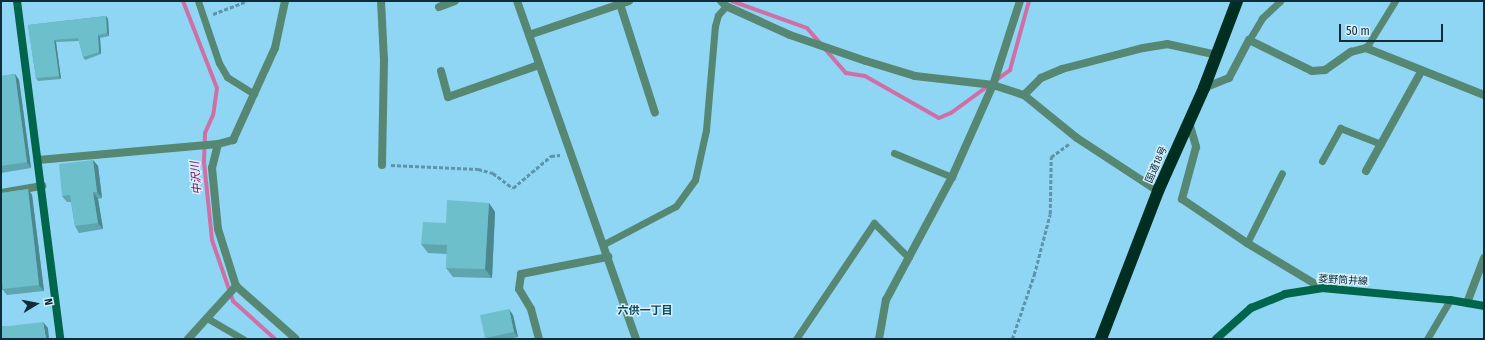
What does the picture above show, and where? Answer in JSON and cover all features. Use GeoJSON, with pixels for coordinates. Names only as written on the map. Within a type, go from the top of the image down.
{"type":"FeatureCollection","features":[{"type":"Feature","properties":{"kind":"highway","name":"国道18号"},"geometry":{"type":"LineString","coordinates":[[1101,339],[1158,191],[1204,88],[1237,1]]}},
{"type":"Feature","properties":{"kind":"street"},"geometry":{"type":"LineString","coordinates":[[17,1],[42,186],[60,339]]}},
{"type":"Feature","properties":{"kind":"street"},"geometry":{"type":"LineString","coordinates":[[38,160],[214,144],[233,140],[276,48],[285,1]]}},
{"type":"Feature","properties":{"kind":"street"},"geometry":{"type":"LineString","coordinates":[[381,1],[384,60],[382,165]]}},
{"type":"Feature","properties":{"kind":"street"},"geometry":{"type":"LineString","coordinates":[[439,7],[455,1]]}},
{"type":"Feature","properties":{"kind":"street"},"geometry":{"type":"LineString","coordinates":[[517,1],[568,154],[604,244],[636,339]]}},
{"type":"Feature","properties":{"kind":"street"},"geometry":{"type":"LineString","coordinates":[[529,35],[629,1]]}},
{"type":"Feature","properties":{"kind":"street"},"geometry":{"type":"LineString","coordinates":[[879,339],[886,300],[952,177],[993,85],[1020,1]]}},
{"type":"Feature","properties":{"kind":"street"},"geometry":{"type":"LineString","coordinates":[[723,3],[790,35],[908,74],[993,85],[1024,95],[1077,138],[1158,191]]}},
{"type":"Feature","properties":{"kind":"street"},"geometry":{"type":"LineString","coordinates":[[620,4],[655,114]]}},
{"type":"Feature","properties":{"kind":"street"},"geometry":{"type":"LineString","coordinates":[[1204,88],[1229,78],[1249,40],[1312,72],[1325,70],[1351,52],[1366,48],[1484,96]]}},
{"type":"Feature","properties":{"kind":"street"},"geometry":{"type":"LineString","coordinates":[[1024,95],[1041,78],[1062,69],[1143,48],[1167,44],[1217,54]]}},
{"type":"Feature","properties":{"kind":"street"},"geometry":{"type":"LineString","coordinates":[[441,71],[448,97],[539,65]]}},
{"type":"Feature","properties":{"kind":"street"},"geometry":{"type":"LineString","coordinates":[[1366,171],[1422,70]]}},
{"type":"Feature","properties":{"kind":"street"},"geometry":{"type":"LineString","coordinates":[[1189,122],[1196,147],[1182,200],[1247,243],[1322,288]]}},
{"type":"Feature","properties":{"kind":"street"},"geometry":{"type":"LineString","coordinates":[[214,144],[212,168],[218,229],[236,287],[295,339]]}},
{"type":"Feature","properties":{"kind":"street"},"geometry":{"type":"LineString","coordinates":[[1,193],[42,186]]}},
{"type":"Feature","properties":{"kind":"street"},"geometry":{"type":"LineString","coordinates":[[539,339],[531,309],[519,289],[521,274],[608,257]]}},
{"type":"Feature","properties":{"kind":"street"},"geometry":{"type":"LineString","coordinates":[[1467,303],[1484,258]]}},
{"type":"Feature","properties":{"kind":"street"},"geometry":{"type":"LineString","coordinates":[[188,339],[223,299],[236,287]]}},
{"type":"Feature","properties":{"kind":"street","name":"菱野筒井線"},"geometry":{"type":"LineString","coordinates":[[1216,339],[1251,308],[1285,294],[1322,288],[1450,300],[1484,306]]}},
{"type":"Feature","properties":{"kind":"lane"},"geometry":{"type":"LineString","coordinates":[[198,1],[219,63],[227,77],[254,94]]}},
{"type":"Feature","properties":{"kind":"lane"},"geometry":{"type":"LineString","coordinates":[[1249,40],[1262,18],[1280,1]]}},
{"type":"Feature","properties":{"kind":"lane"},"geometry":{"type":"LineString","coordinates":[[1366,48],[1395,1]]}},
{"type":"Feature","properties":{"kind":"lane"},"geometry":{"type":"LineString","coordinates":[[604,244],[676,206],[695,180],[707,123],[714,26],[723,3]]}},
{"type":"Feature","properties":{"kind":"lane"},"geometry":{"type":"LineString","coordinates":[[1322,162],[1340,128],[1381,144]]}},
{"type":"Feature","properties":{"kind":"lane"},"geometry":{"type":"LineString","coordinates":[[894,153],[952,177]]}},
{"type":"Feature","properties":{"kind":"lane"},"geometry":{"type":"LineString","coordinates":[[1247,243],[1282,173]]}},
{"type":"Feature","properties":{"kind":"lane"},"geometry":{"type":"LineString","coordinates":[[796,339],[874,223],[909,258]]}},
{"type":"Feature","properties":{"kind":"lane"},"geometry":{"type":"LineString","coordinates":[[1427,339],[1450,300]]}},
{"type":"Feature","properties":{"kind":"lane"},"geometry":{"type":"LineString","coordinates":[[207,318],[243,339]]}},
{"type":"Feature","properties":{"kind":"path"},"geometry":{"type":"LineString","coordinates":[[203,18],[247,1]]}},
{"type":"Feature","properties":{"kind":"path"},"geometry":{"type":"LineString","coordinates":[[1012,339],[1034,275],[1050,214],[1051,157],[1077,138]]}},
{"type":"Feature","properties":{"kind":"path"},"geometry":{"type":"LineString","coordinates":[[382,165],[478,169],[494,173],[513,188],[551,156],[568,154]]}},
{"type":"Feature","properties":{"kind":"building"},"geometry":{"type":"Polygon","coordinates":[[[106,16],[107,33],[98,35],[99,52],[83,57],[78,38],[54,40],[59,76],[36,78],[28,25],[106,16]]]}},
{"type":"Feature","properties":{"kind":"building"},"geometry":{"type":"Polygon","coordinates":[[[15,74],[27,162],[1,166],[1,76],[15,74]]]}},
{"type":"Feature","properties":{"kind":"building"},"geometry":{"type":"Polygon","coordinates":[[[93,160],[97,192],[93,192],[98,223],[75,226],[70,195],[62,196],[59,164],[93,160]]]}},
{"type":"Feature","properties":{"kind":"building"},"geometry":{"type":"Polygon","coordinates":[[[28,189],[39,285],[3,289],[1,283],[1,193],[28,189]]]}},
{"type":"Feature","properties":{"kind":"building"},"geometry":{"type":"Polygon","coordinates":[[[447,200],[489,203],[485,269],[446,268],[447,245],[421,244],[423,222],[446,223],[447,200]]]}},
{"type":"Feature","properties":{"kind":"building"},"geometry":{"type":"Polygon","coordinates":[[[509,309],[514,332],[485,338],[480,315],[509,309]]]}},
{"type":"Feature","properties":{"kind":"building"},"geometry":{"type":"Polygon","coordinates":[[[43,322],[46,339],[1,339],[1,326],[43,322]]]}},
{"type":"Feature","properties":{"kind":"waterway","name":"中沢川"},"geometry":{"type":"LineString","coordinates":[[183,1],[217,88],[213,115],[205,133],[204,162],[212,240],[233,301],[275,339]]}},
{"type":"Feature","properties":{"kind":"waterway"},"geometry":{"type":"LineString","coordinates":[[732,1],[807,28],[821,44]]}},
{"type":"Feature","properties":{"kind":"waterway"},"geometry":{"type":"LineString","coordinates":[[995,81],[1010,70],[1029,1]]}},
{"type":"Feature","properties":{"kind":"waterway"},"geometry":{"type":"LineString","coordinates":[[825,49],[846,73],[865,76],[939,118],[951,113],[988,86]]}},
{"type":"Feature","properties":{"kind":"district","name":"六供一丁目"},"geometry":{"type":"Point","coordinates":[645,311]}}]}
